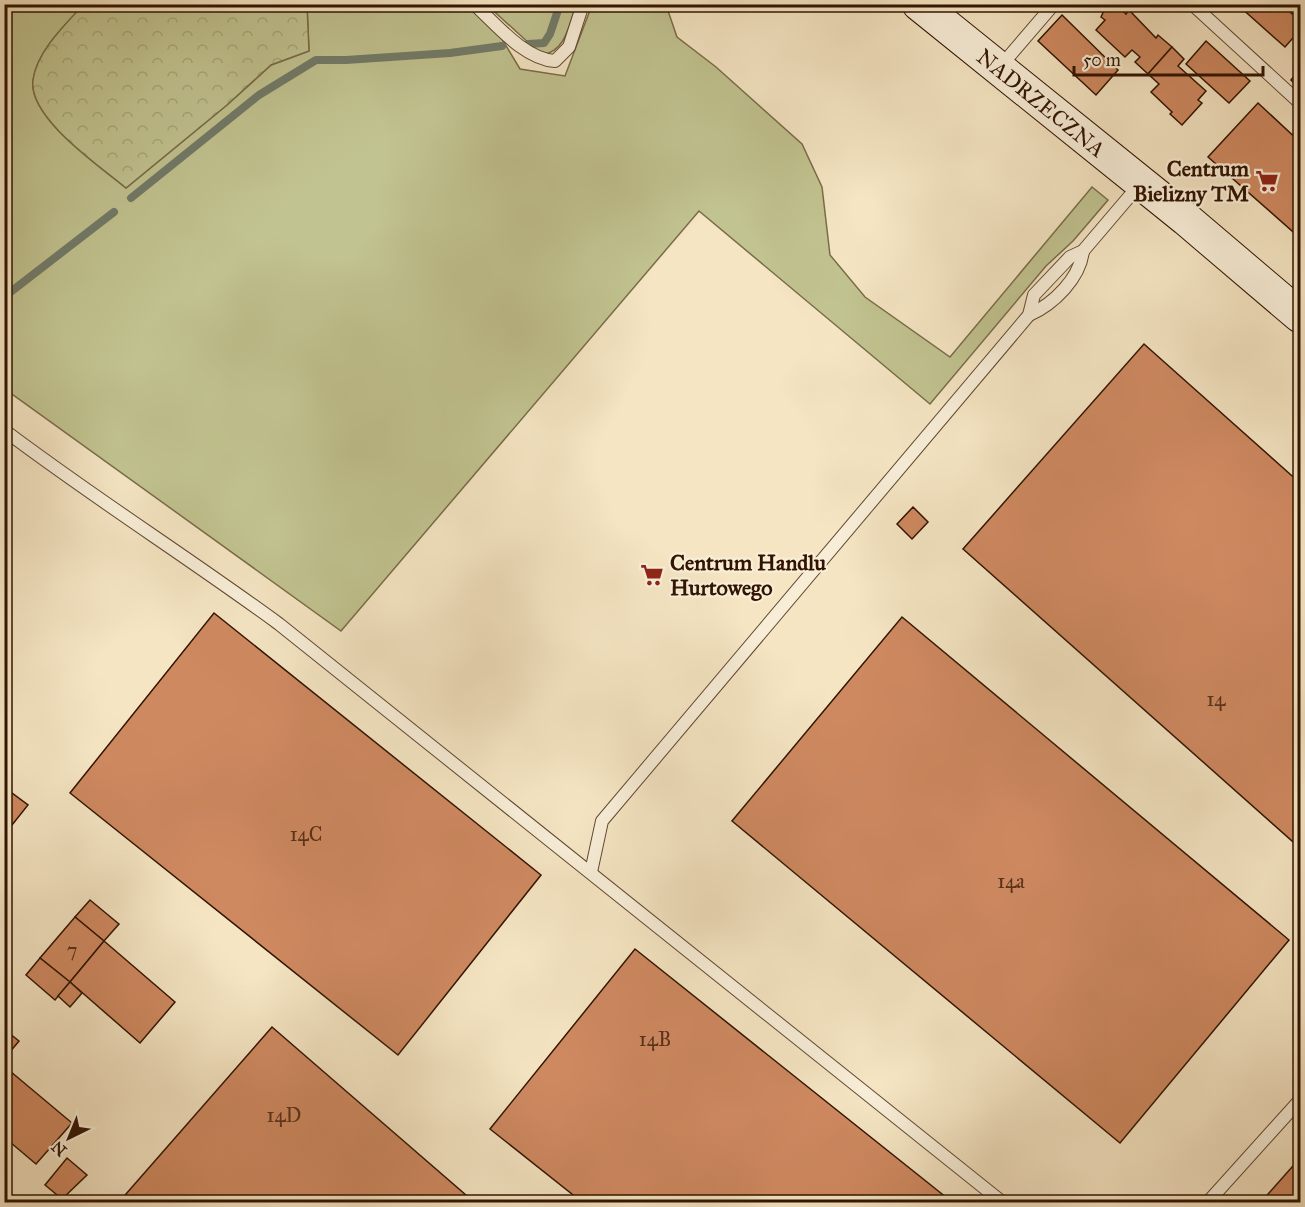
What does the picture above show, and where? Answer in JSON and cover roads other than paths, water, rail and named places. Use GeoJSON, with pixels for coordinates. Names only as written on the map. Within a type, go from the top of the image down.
{"type":"FeatureCollection","features":[{"type":"Feature","properties":{"kind":"street","name":"NADRZECZNA"},"geometry":{"type":"LineString","coordinates":[[919,4],[1300,316]]}},
{"type":"Feature","properties":{"kind":"lane"},"geometry":{"type":"LineString","coordinates":[[474,4],[530,53],[544,60],[555,61],[569,47],[584,4]]}},
{"type":"Feature","properties":{"kind":"lane"},"geometry":{"type":"LineString","coordinates":[[998,69],[1054,4]]}},
{"type":"Feature","properties":{"kind":"lane"},"geometry":{"type":"LineString","coordinates":[[1192,4],[1300,103]]}},
{"type":"Feature","properties":{"kind":"lane"},"geometry":{"type":"LineString","coordinates":[[591,872],[602,821],[1029,315],[1047,307],[1081,267],[1083,251],[1140,184]]}},
{"type":"Feature","properties":{"kind":"lane"},"geometry":{"type":"LineString","coordinates":[[4,430],[52,466],[195,562],[279,624],[1002,1203]]}},
{"type":"Feature","properties":{"kind":"lane"},"geometry":{"type":"LineString","coordinates":[[1208,1203],[1300,1100]]}},
{"type":"Feature","properties":{"kind":"waterway"},"geometry":{"type":"LineString","coordinates":[[528,44],[544,43],[550,34],[560,4]]}},
{"type":"Feature","properties":{"kind":"waterway"},"geometry":{"type":"LineString","coordinates":[[131,198],[259,95],[316,60],[450,53],[502,46]]}},
{"type":"Feature","properties":{"kind":"waterway"},"geometry":{"type":"LineString","coordinates":[[4,297],[114,212]]}},
{"type":"Feature","properties":{"kind":"place","name":"Centrum Bielizny TM"},"geometry":{"type":"Point","coordinates":[1267,181]}},
{"type":"Feature","properties":{"kind":"place","name":"Centrum Handlu Hurtowego"},"geometry":{"type":"Point","coordinates":[652,575]}}]}
